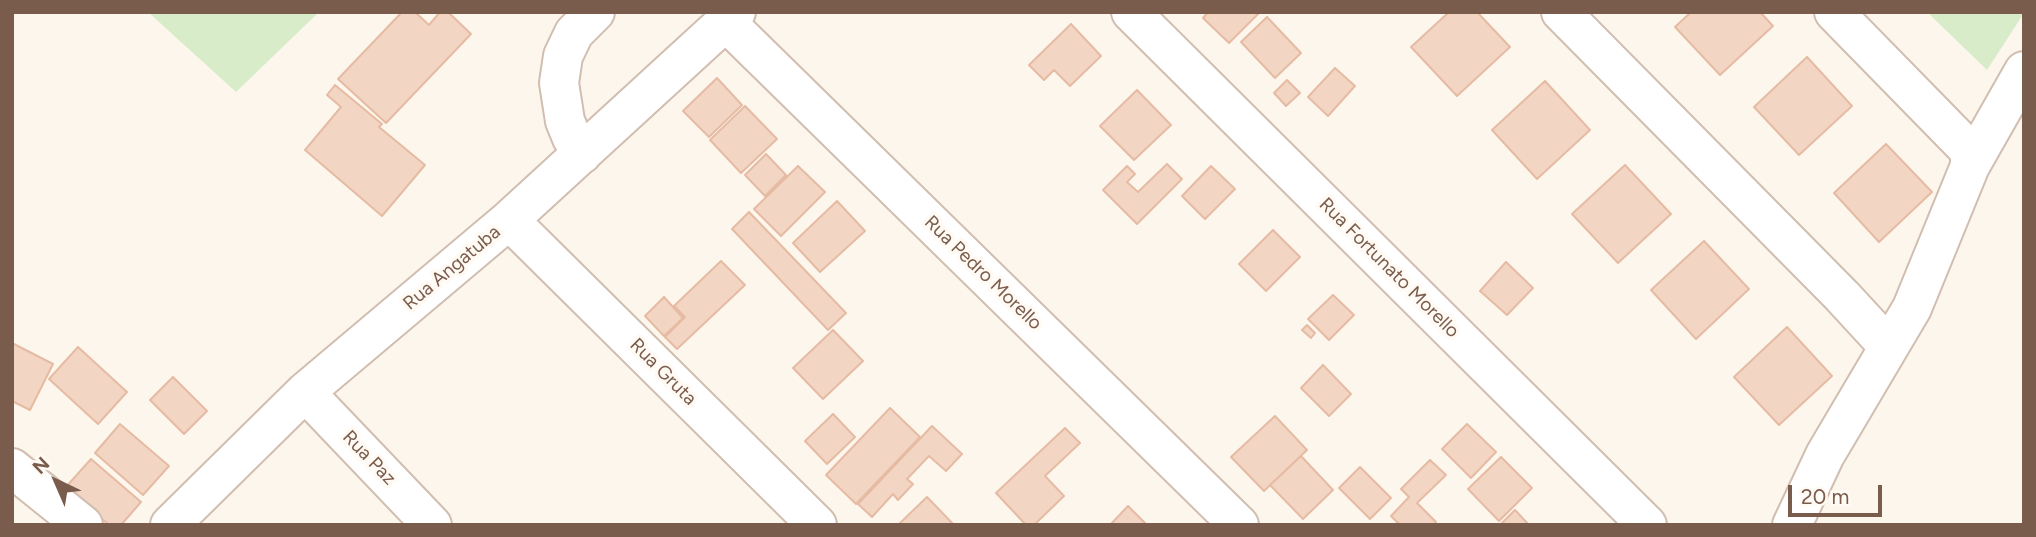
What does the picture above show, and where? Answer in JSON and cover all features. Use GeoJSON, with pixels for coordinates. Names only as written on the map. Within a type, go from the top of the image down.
{"type":"FeatureCollection","features":[{"type":"Feature","properties":{"kind":"street","name":"Rua Fortunato Morello"},"geometry":{"type":"LineString","coordinates":[[1131,12],[1647,525]]}},
{"type":"Feature","properties":{"kind":"street"},"geometry":{"type":"LineString","coordinates":[[1561,12],[1889,347]]}},
{"type":"Feature","properties":{"kind":"street"},"geometry":{"type":"LineString","coordinates":[[1834,12],[1970,151],[1970,166]]}},
{"type":"Feature","properties":{"kind":"street","name":"Rua Angatuba"},"geometry":{"type":"LineString","coordinates":[[170,525],[305,392],[509,220],[731,17]]}},
{"type":"Feature","properties":{"kind":"street","name":"Rua Pedro Morello"},"geometry":{"type":"LineString","coordinates":[[731,17],[1239,525]]}},
{"type":"Feature","properties":{"kind":"street"},"geometry":{"type":"LineString","coordinates":[[575,19],[563,56],[559,83],[565,121],[582,154]]}},
{"type":"Feature","properties":{"kind":"street"},"geometry":{"type":"LineString","coordinates":[[1792,525],[1825,455],[1913,308],[1970,166],[2024,71]]}},
{"type":"Feature","properties":{"kind":"street","name":"Rua Gruta"},"geometry":{"type":"LineString","coordinates":[[509,220],[817,525]]}},
{"type":"Feature","properties":{"kind":"street","name":"Rua Paz"},"geometry":{"type":"LineString","coordinates":[[305,392],[432,525]]}},
{"type":"Feature","properties":{"kind":"street"},"geometry":{"type":"LineString","coordinates":[[12,468],[83,525]]}},
{"type":"Feature","properties":{"kind":"green space"},"geometry":{"type":"Polygon","coordinates":[[[148,12],[319,12],[236,92],[148,12]]]}},
{"type":"Feature","properties":{"kind":"green space"},"geometry":{"type":"Polygon","coordinates":[[[1927,12],[2024,12],[2024,13],[1987,70],[1927,12]]]}},
{"type":"Feature","properties":{"kind":"building"},"geometry":{"type":"Polygon","coordinates":[[[402,12],[415,12],[429,25],[440,12],[448,12],[471,34],[386,123],[338,79],[402,12]]]}},
{"type":"Feature","properties":{"kind":"building"},"geometry":{"type":"Polygon","coordinates":[[[1208,12],[1260,12],[1229,43],[1203,18],[1208,12]]]}},
{"type":"Feature","properties":{"kind":"building"},"geometry":{"type":"Polygon","coordinates":[[[1449,12],[1477,12],[1510,47],[1457,96],[1411,47],[1449,12]]]}},
{"type":"Feature","properties":{"kind":"building"},"geometry":{"type":"Polygon","coordinates":[[[1691,12],[1760,12],[1773,26],[1720,75],[1675,27],[1691,12]]]}},
{"type":"Feature","properties":{"kind":"building"},"geometry":{"type":"Polygon","coordinates":[[[1267,17],[1301,53],[1275,78],[1241,42],[1267,17]]]}},
{"type":"Feature","properties":{"kind":"building"},"geometry":{"type":"Polygon","coordinates":[[[1071,24],[1101,56],[1070,86],[1054,70],[1044,80],[1029,65],[1071,24]]]}},
{"type":"Feature","properties":{"kind":"building"},"geometry":{"type":"Polygon","coordinates":[[[1807,57],[1852,106],[1799,155],[1754,107],[1807,57]]]}},
{"type":"Feature","properties":{"kind":"building"},"geometry":{"type":"Polygon","coordinates":[[[1335,68],[1355,86],[1328,116],[1308,97],[1335,68]]]}},
{"type":"Feature","properties":{"kind":"building"},"geometry":{"type":"Polygon","coordinates":[[[717,78],[742,105],[709,137],[683,111],[717,78]]]}},
{"type":"Feature","properties":{"kind":"building"},"geometry":{"type":"Polygon","coordinates":[[[1287,80],[1300,93],[1286,106],[1274,93],[1287,80]]]}},
{"type":"Feature","properties":{"kind":"building"},"geometry":{"type":"Polygon","coordinates":[[[1545,81],[1590,130],[1537,179],[1492,130],[1545,81]]]}},
{"type":"Feature","properties":{"kind":"building"},"geometry":{"type":"Polygon","coordinates":[[[335,85],[382,124],[379,127],[425,165],[382,216],[305,150],[341,107],[327,95],[335,85]]]}},
{"type":"Feature","properties":{"kind":"building"},"geometry":{"type":"Polygon","coordinates":[[[1137,90],[1171,125],[1134,160],[1100,126],[1137,90]]]}},
{"type":"Feature","properties":{"kind":"building"},"geometry":{"type":"Polygon","coordinates":[[[745,106],[777,139],[741,173],[710,140],[745,106]]]}},
{"type":"Feature","properties":{"kind":"building"},"geometry":{"type":"Polygon","coordinates":[[[1886,144],[1932,192],[1879,242],[1834,193],[1886,144]]]}},
{"type":"Feature","properties":{"kind":"building"},"geometry":{"type":"Polygon","coordinates":[[[766,154],[786,175],[765,196],[745,175],[766,154]]]}},
{"type":"Feature","properties":{"kind":"building"},"geometry":{"type":"Polygon","coordinates":[[[1167,164],[1182,179],[1137,224],[1103,190],[1127,166],[1135,174],[1127,182],[1138,192],[1167,164]]]}},
{"type":"Feature","properties":{"kind":"building"},"geometry":{"type":"Polygon","coordinates":[[[1625,165],[1671,214],[1618,263],[1572,214],[1625,165]]]}},
{"type":"Feature","properties":{"kind":"building"},"geometry":{"type":"Polygon","coordinates":[[[798,166],[825,192],[781,236],[754,209],[798,166]]]}},
{"type":"Feature","properties":{"kind":"building"},"geometry":{"type":"Polygon","coordinates":[[[1211,166],[1235,189],[1205,219],[1182,196],[1211,166]]]}},
{"type":"Feature","properties":{"kind":"building"},"geometry":{"type":"Polygon","coordinates":[[[837,201],[865,231],[820,272],[793,243],[837,201]]]}},
{"type":"Feature","properties":{"kind":"building"},"geometry":{"type":"Polygon","coordinates":[[[749,212],[846,313],[828,330],[732,229],[749,212]]]}},
{"type":"Feature","properties":{"kind":"building"},"geometry":{"type":"Polygon","coordinates":[[[1273,230],[1300,257],[1266,291],[1239,264],[1273,230]]]}},
{"type":"Feature","properties":{"kind":"building"},"geometry":{"type":"Polygon","coordinates":[[[1704,241],[1749,289],[1696,339],[1651,290],[1704,241]]]}},
{"type":"Feature","properties":{"kind":"building"},"geometry":{"type":"Polygon","coordinates":[[[721,261],[745,285],[677,349],[665,337],[685,317],[674,306],[721,261]]]}},
{"type":"Feature","properties":{"kind":"building"},"geometry":{"type":"Polygon","coordinates":[[[1506,262],[1533,288],[1507,315],[1480,291],[1506,262]]]}},
{"type":"Feature","properties":{"kind":"building"},"geometry":{"type":"Polygon","coordinates":[[[1333,295],[1354,315],[1329,340],[1308,319],[1333,295]]]}},
{"type":"Feature","properties":{"kind":"building"},"geometry":{"type":"Polygon","coordinates":[[[664,297],[683,318],[664,336],[645,316],[664,297]]]}},
{"type":"Feature","properties":{"kind":"building"},"geometry":{"type":"Polygon","coordinates":[[[1307,325],[1315,333],[1311,338],[1302,330],[1307,325]]]}},
{"type":"Feature","properties":{"kind":"building"},"geometry":{"type":"Polygon","coordinates":[[[1787,327],[1832,376],[1779,425],[1734,377],[1787,327]]]}},
{"type":"Feature","properties":{"kind":"building"},"geometry":{"type":"Polygon","coordinates":[[[833,330],[863,361],[823,399],[793,368],[833,330]]]}},
{"type":"Feature","properties":{"kind":"building"},"geometry":{"type":"Polygon","coordinates":[[[12,343],[53,364],[30,410],[12,401],[12,343]]]}},
{"type":"Feature","properties":{"kind":"building"},"geometry":{"type":"Polygon","coordinates":[[[78,347],[127,392],[98,424],[49,379],[78,347]]]}},
{"type":"Feature","properties":{"kind":"building"},"geometry":{"type":"Polygon","coordinates":[[[1323,365],[1351,394],[1329,416],[1301,388],[1323,365]]]}},
{"type":"Feature","properties":{"kind":"building"},"geometry":{"type":"Polygon","coordinates":[[[173,377],[207,411],[184,434],[150,400],[173,377]]]}},
{"type":"Feature","properties":{"kind":"building"},"geometry":{"type":"Polygon","coordinates":[[[890,408],[920,437],[856,504],[826,475],[890,408]]]}},
{"type":"Feature","properties":{"kind":"building"},"geometry":{"type":"Polygon","coordinates":[[[833,414],[855,437],[827,464],[805,441],[833,414]]]}},
{"type":"Feature","properties":{"kind":"building"},"geometry":{"type":"Polygon","coordinates":[[[1275,416],[1307,450],[1264,491],[1231,457],[1275,416]]]}},
{"type":"Feature","properties":{"kind":"building"},"geometry":{"type":"Polygon","coordinates":[[[120,424],[169,466],[143,495],[95,453],[120,424]]]}},
{"type":"Feature","properties":{"kind":"building"},"geometry":{"type":"Polygon","coordinates":[[[1467,424],[1496,452],[1471,478],[1442,449],[1467,424]]]}},
{"type":"Feature","properties":{"kind":"building"},"geometry":{"type":"Polygon","coordinates":[[[932,426],[962,454],[946,471],[929,456],[907,479],[913,484],[898,500],[893,494],[872,517],[858,504],[932,426]]]}},
{"type":"Feature","properties":{"kind":"building"},"geometry":{"type":"Polygon","coordinates":[[[1065,428],[1080,443],[1045,476],[1064,496],[1034,525],[1026,525],[996,493],[1065,428]]]}},
{"type":"Feature","properties":{"kind":"building"},"geometry":{"type":"Polygon","coordinates":[[[1301,456],[1333,490],[1303,519],[1270,485],[1301,456]]]}},
{"type":"Feature","properties":{"kind":"building"},"geometry":{"type":"Polygon","coordinates":[[[1501,457],[1532,488],[1499,521],[1468,489],[1501,457]]]}},
{"type":"Feature","properties":{"kind":"building"},"geometry":{"type":"Polygon","coordinates":[[[91,459],[141,502],[121,525],[109,525],[66,487],[91,459]]]}},
{"type":"Feature","properties":{"kind":"building"},"geometry":{"type":"Polygon","coordinates":[[[1430,460],[1446,475],[1417,503],[1436,522],[1433,525],[1400,525],[1391,516],[1409,497],[1401,489],[1430,460]]]}},
{"type":"Feature","properties":{"kind":"building"},"geometry":{"type":"Polygon","coordinates":[[[1360,467],[1391,498],[1370,519],[1339,488],[1360,467]]]}},
{"type":"Feature","properties":{"kind":"building"},"geometry":{"type":"Polygon","coordinates":[[[927,497],[954,525],[898,525],[927,497]]]}},
{"type":"Feature","properties":{"kind":"building"},"geometry":{"type":"Polygon","coordinates":[[[1128,506],[1147,525],[1110,525],[1128,506]]]}},
{"type":"Feature","properties":{"kind":"building"},"geometry":{"type":"Polygon","coordinates":[[[1515,510],[1529,525],[1500,525],[1515,510]]]}}]}
